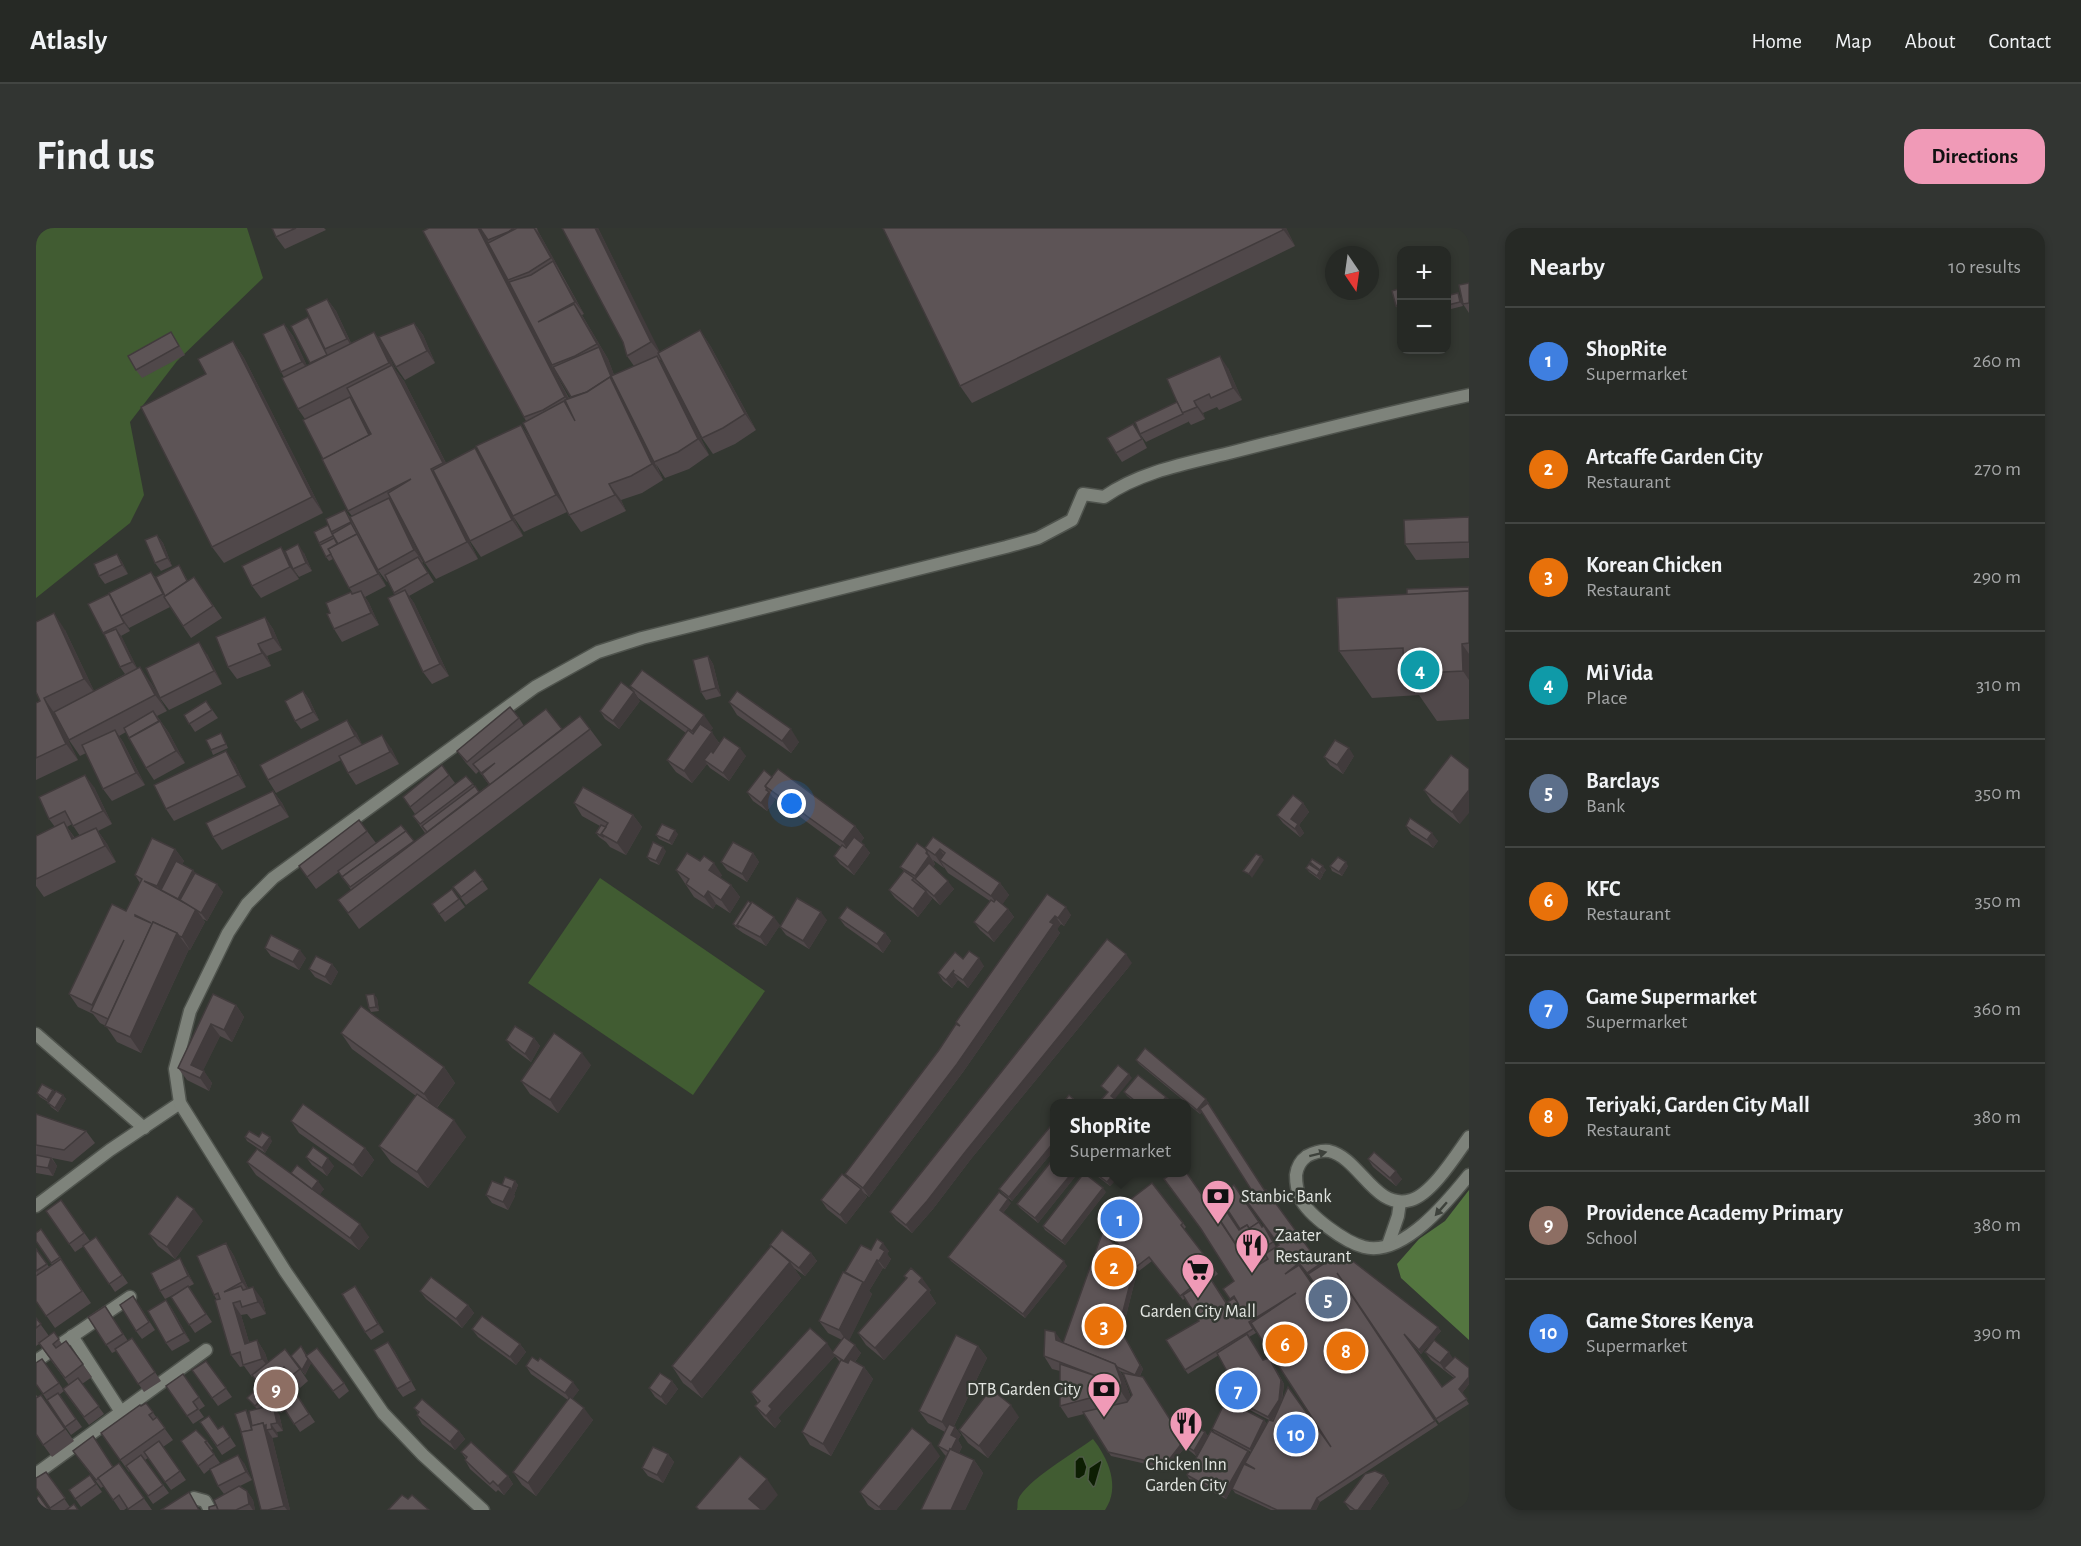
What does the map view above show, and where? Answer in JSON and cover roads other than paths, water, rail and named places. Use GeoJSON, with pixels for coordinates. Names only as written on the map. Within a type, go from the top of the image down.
{"type":"FeatureCollection","features":[{"type":"Feature","properties":{"kind":"street"},"geometry":{"type":"LineString","coordinates":[[483,1510],[423,1455],[383,1413],[285,1271],[180,1103],[175,1069],[190,1011],[228,933],[247,904],[273,878],[535,687],[598,652],[642,638],[1038,538],[1072,520],[1083,494],[1104,497],[1134,480],[1155,473],[1268,443],[1469,395]]}},
{"type":"Feature","properties":{"kind":"street"},"geometry":{"type":"LineString","coordinates":[[36,1034],[144,1128]]}},
{"type":"Feature","properties":{"kind":"street"},"geometry":{"type":"LineString","coordinates":[[36,1206],[104,1147],[144,1128],[180,1103]]}},
{"type":"Feature","properties":{"kind":"street"},"geometry":{"type":"LineString","coordinates":[[1469,1137],[1424,1193],[1413,1200],[1400,1202],[1388,1199],[1368,1183],[1345,1158],[1328,1151],[1315,1152],[1300,1162],[1296,1171],[1296,1185],[1300,1198],[1308,1210],[1340,1236],[1362,1247],[1370,1248],[1388,1245],[1407,1237],[1433,1218],[1469,1175]]}},
{"type":"Feature","properties":{"kind":"street"},"geometry":{"type":"LineString","coordinates":[[1388,1245],[1398,1216],[1400,1202]]}},
{"type":"Feature","properties":{"kind":"street"},"geometry":{"type":"LineString","coordinates":[[36,1361],[130,1297]]}},
{"type":"Feature","properties":{"kind":"street"},"geometry":{"type":"LineString","coordinates":[[72,1336],[121,1412]]}},
{"type":"Feature","properties":{"kind":"street"},"geometry":{"type":"LineString","coordinates":[[36,1474],[206,1350]]}},
{"type":"Feature","properties":{"kind":"street"},"geometry":{"type":"LineString","coordinates":[[176,1510],[194,1498],[205,1501],[210,1510]]}},
{"type":"Feature","properties":{"kind":"place","name":"Mi Vida"},"geometry":{"type":"Point","coordinates":[1420,670]}},
{"type":"Feature","properties":{"kind":"place","name":"ShopRite"},"geometry":{"type":"Point","coordinates":[1120,1219]}},
{"type":"Feature","properties":{"kind":"place","name":"Stanbic Bank"},"geometry":{"type":"Point","coordinates":[1218,1225]}},
{"type":"Feature","properties":{"kind":"place","name":"Artcaffe Garden City"},"geometry":{"type":"Point","coordinates":[1114,1267]}},
{"type":"Feature","properties":{"kind":"place","name":"Zaater Restaurant"},"geometry":{"type":"Point","coordinates":[1252,1274]}},
{"type":"Feature","properties":{"kind":"place","name":"Garden City Mall"},"geometry":{"type":"Point","coordinates":[1198,1299]}},
{"type":"Feature","properties":{"kind":"place","name":"Barclays"},"geometry":{"type":"Point","coordinates":[1328,1299]}},
{"type":"Feature","properties":{"kind":"place","name":"Korean Chicken"},"geometry":{"type":"Point","coordinates":[1104,1326]}},
{"type":"Feature","properties":{"kind":"place","name":"KFC"},"geometry":{"type":"Point","coordinates":[1285,1344]}},
{"type":"Feature","properties":{"kind":"place","name":"Teriyaki, Garden City Mall"},"geometry":{"type":"Point","coordinates":[1346,1351]}},
{"type":"Feature","properties":{"kind":"place","name":"Providence Academy Primary"},"geometry":{"type":"Point","coordinates":[276,1389]}},
{"type":"Feature","properties":{"kind":"place","name":"Game Supermarket"},"geometry":{"type":"Point","coordinates":[1238,1390]}},
{"type":"Feature","properties":{"kind":"place","name":"DTB Garden City"},"geometry":{"type":"Point","coordinates":[1104,1418]}},
{"type":"Feature","properties":{"kind":"place","name":"Game Stores Kenya"},"geometry":{"type":"Point","coordinates":[1296,1434]}},
{"type":"Feature","properties":{"kind":"place","name":"Chicken Inn Garden City"},"geometry":{"type":"Point","coordinates":[1186,1452]}}]}
